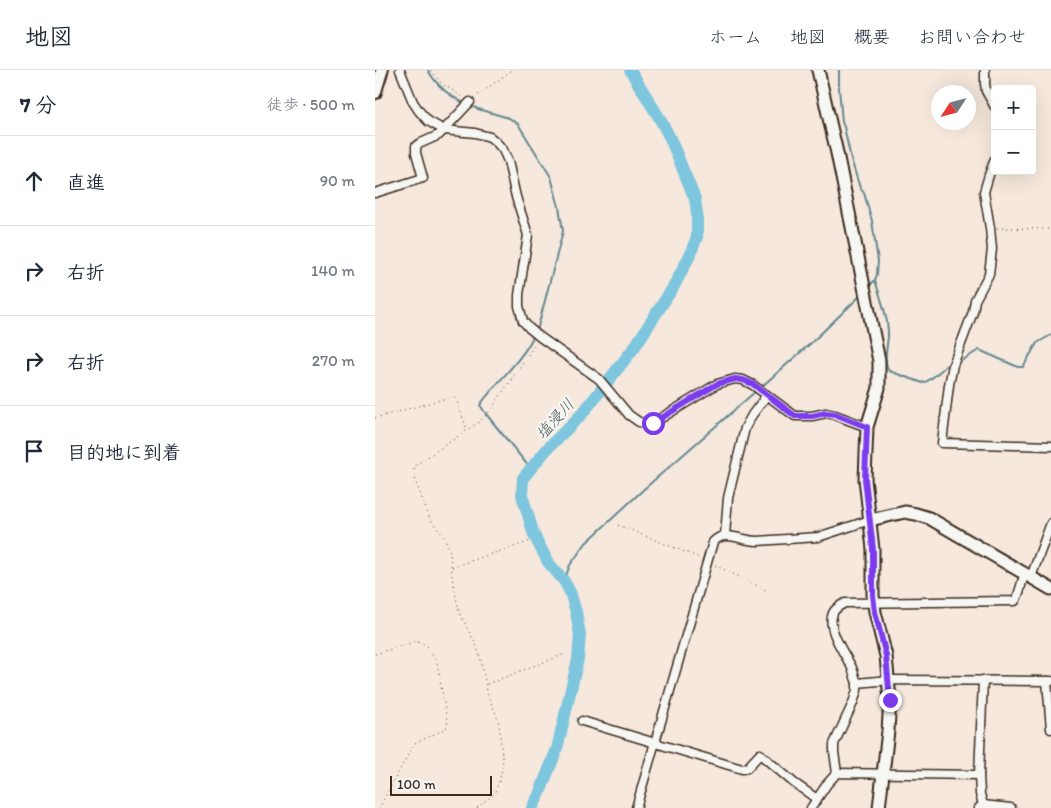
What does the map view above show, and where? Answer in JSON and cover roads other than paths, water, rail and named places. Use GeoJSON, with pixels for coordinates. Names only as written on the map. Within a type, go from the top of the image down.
{"type":"FeatureCollection","features":[{"type":"Feature","properties":{"kind":"street"},"geometry":{"type":"LineString","coordinates":[[375,92],[382,70]]}},
{"type":"Feature","properties":{"kind":"street"},"geometry":{"type":"LineString","coordinates":[[400,70],[413,102],[428,121],[444,130],[475,133],[490,137],[503,150],[528,235],[519,295],[523,321],[540,337],[599,379],[629,415],[639,422],[653,423],[717,384],[735,379],[753,384],[795,416],[835,414],[867,427]]}},
{"type":"Feature","properties":{"kind":"street"},"geometry":{"type":"LineString","coordinates":[[818,70],[837,153],[879,361],[879,388],[867,427],[865,479],[871,520],[874,602],[886,656],[890,700],[879,808]]}},
{"type":"Feature","properties":{"kind":"street"},"geometry":{"type":"LineString","coordinates":[[985,70],[986,90],[991,99]]}},
{"type":"Feature","properties":{"kind":"street"},"geometry":{"type":"LineString","coordinates":[[375,193],[423,178],[416,146],[439,135],[470,101]]}},
{"type":"Feature","properties":{"kind":"street"},"geometry":{"type":"LineString","coordinates":[[991,170],[984,192],[992,249],[989,274],[975,300],[973,312],[955,361],[949,385],[942,443],[1051,446]]}},
{"type":"Feature","properties":{"kind":"street"},"geometry":{"type":"LineString","coordinates":[[725,535],[728,498],[745,428],[767,395]]}},
{"type":"Feature","properties":{"kind":"street"},"geometry":{"type":"LineString","coordinates":[[636,808],[707,561],[713,542],[721,536],[725,535],[747,541],[818,537],[871,520],[905,512],[929,518],[1051,589]]}},
{"type":"Feature","properties":{"kind":"street"},"geometry":{"type":"LineString","coordinates":[[811,808],[837,773],[834,744],[857,690],[853,669],[834,634],[831,624],[833,612],[845,603],[1015,601],[1018,597],[1021,583],[1028,576],[1051,523]]}},
{"type":"Feature","properties":{"kind":"street"},"geometry":{"type":"LineString","coordinates":[[857,683],[889,680],[1049,681],[1051,729]]}},
{"type":"Feature","properties":{"kind":"street"},"geometry":{"type":"LineString","coordinates":[[983,680],[979,775],[981,806],[1011,808]]}},
{"type":"Feature","properties":{"kind":"street"},"geometry":{"type":"LineString","coordinates":[[582,721],[742,769],[747,768],[760,754],[817,799]]}},
{"type":"Feature","properties":{"kind":"street"},"geometry":{"type":"LineString","coordinates":[[837,773],[979,775]]}},
{"type":"Feature","properties":{"kind":"waterway"},"geometry":{"type":"LineString","coordinates":[[428,70],[444,90],[466,104]]}},
{"type":"Feature","properties":{"kind":"waterway","name":"塩浸川"},"geometry":{"type":"LineString","coordinates":[[532,808],[557,749],[578,659],[580,635],[570,592],[564,581],[548,562],[534,535],[522,495],[523,478],[548,448],[582,414],[634,348],[674,286],[697,237],[695,199],[670,138],[630,70]]}},
{"type":"Feature","properties":{"kind":"waterway"},"geometry":{"type":"LineString","coordinates":[[839,70],[842,122],[851,159],[872,221],[878,261],[875,280],[869,286]]}},
{"type":"Feature","properties":{"kind":"waterway"},"geometry":{"type":"LineString","coordinates":[[471,106],[509,118],[518,124],[551,177],[563,231],[537,331]]}},
{"type":"Feature","properties":{"kind":"waterway"},"geometry":{"type":"LineString","coordinates":[[875,280],[887,323],[886,359],[889,371],[923,383],[951,362]]}},
{"type":"Feature","properties":{"kind":"waterway"},"geometry":{"type":"LineString","coordinates":[[760,388],[861,295]]}},
{"type":"Feature","properties":{"kind":"waterway"},"geometry":{"type":"LineString","coordinates":[[530,468],[480,405],[516,363],[534,335]]}},
{"type":"Feature","properties":{"kind":"waterway"},"geometry":{"type":"LineString","coordinates":[[956,362],[979,350],[1018,367],[1023,367],[1037,343],[1051,335]]}},
{"type":"Feature","properties":{"kind":"waterway"},"geometry":{"type":"LineString","coordinates":[[564,581],[570,565],[586,543],[644,489],[756,391]]}}]}
